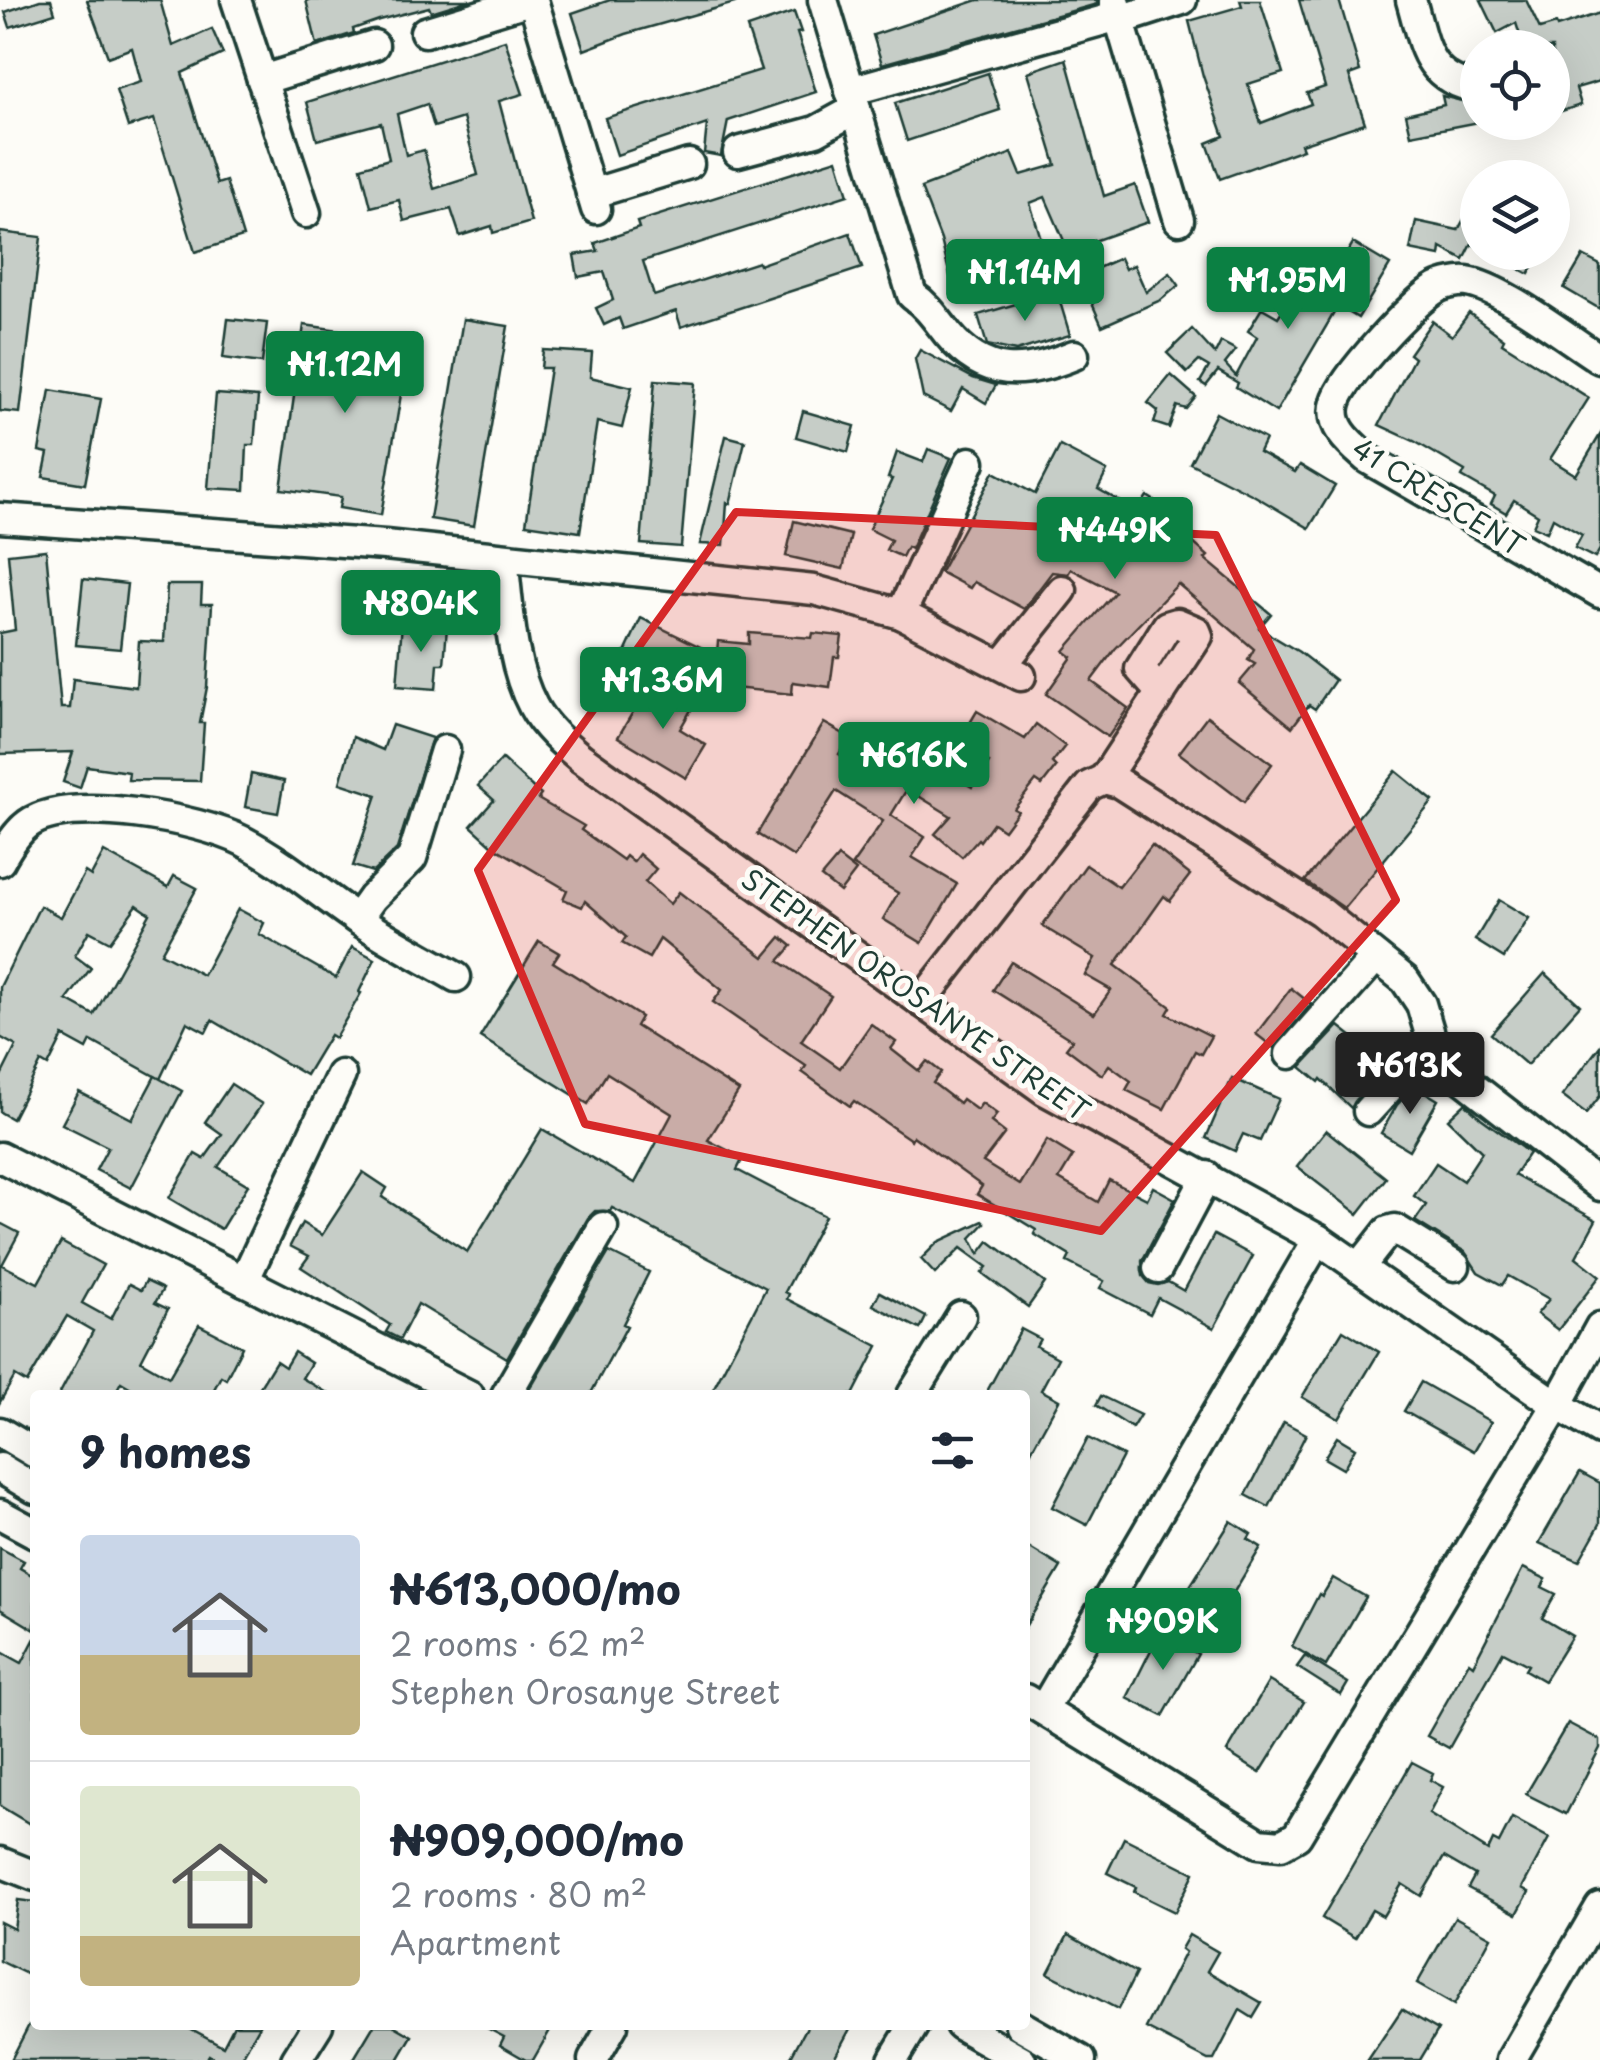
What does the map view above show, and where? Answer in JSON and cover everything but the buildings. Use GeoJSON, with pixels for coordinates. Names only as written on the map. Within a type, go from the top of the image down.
{"type":"FeatureCollection","features":[{"type":"Feature","properties":{"kind":"street"},"geometry":{"type":"LineString","coordinates":[[236,0],[306,213]]}},
{"type":"Feature","properties":{"kind":"street"},"geometry":{"type":"LineString","coordinates":[[425,32],[532,0],[593,201],[689,164]]}},
{"type":"Feature","properties":{"kind":"street"},"geometry":{"type":"LineString","coordinates":[[823,0],[912,294],[930,308],[966,351],[991,368],[1042,368],[1074,354]]}},
{"type":"Feature","properties":{"kind":"street"},"geometry":{"type":"LineString","coordinates":[[738,152],[816,131],[853,100],[1118,12],[1182,0]]}},
{"type":"Feature","properties":{"kind":"street"},"geometry":{"type":"LineString","coordinates":[[1411,0],[1432,66],[1460,82]]}},
{"type":"Feature","properties":{"kind":"street"},"geometry":{"type":"LineString","coordinates":[[1118,12],[1179,220]]}},
{"type":"Feature","properties":{"kind":"street"},"geometry":{"type":"LineString","coordinates":[[262,80],[374,45]]}},
{"type":"Feature","properties":{"kind":"street","name":"41 CRESCENT"},"geometry":{"type":"LineString","coordinates":[[1600,359],[1489,289],[1464,281],[1437,288],[1390,331],[1350,376],[1335,404],[1336,424],[1344,438],[1368,459],[1600,593]]}},
{"type":"Feature","properties":{"kind":"street"},"geometry":{"type":"LineString","coordinates":[[902,614],[970,462]]}},
{"type":"Feature","properties":{"kind":"street"},"geometry":{"type":"LineString","coordinates":[[0,518],[386,545],[814,590],[902,614],[1012,670],[1062,590]]}},
{"type":"Feature","properties":{"kind":"street","name":"STEPHEN OROSANYE STREET"},"geometry":{"type":"LineString","coordinates":[[503,558],[516,658],[532,706],[552,733],[581,758],[1046,1091],[1318,1239],[1600,1430]]}},
{"type":"Feature","properties":{"kind":"street"},"geometry":{"type":"LineString","coordinates":[[922,1002],[1089,786],[1104,779],[1161,692]]}},
{"type":"Feature","properties":{"kind":"street"},"geometry":{"type":"LineString","coordinates":[[357,919],[412,858],[444,750]]}},
{"type":"Feature","properties":{"kind":"street"},"geometry":{"type":"LineString","coordinates":[[1104,779],[1119,782],[1321,912],[1405,980],[1421,1004],[1432,1041],[1445,1065],[1600,1186]]}},
{"type":"Feature","properties":{"kind":"street"},"geometry":{"type":"LineString","coordinates":[[0,861],[28,825],[59,811],[109,812],[185,822],[240,840],[301,876],[357,919],[456,977]]}},
{"type":"Feature","properties":{"kind":"street"},"geometry":{"type":"LineString","coordinates":[[1290,1054],[1376,957]]}},
{"type":"Feature","properties":{"kind":"street"},"geometry":{"type":"LineString","coordinates":[[1368,1111],[1432,1041]]}},
{"type":"Feature","properties":{"kind":"street"},"geometry":{"type":"LineString","coordinates":[[244,1281],[341,1075]]}},
{"type":"Feature","properties":{"kind":"street"},"geometry":{"type":"LineString","coordinates":[[0,1157],[459,1390]]}},
{"type":"Feature","properties":{"kind":"street"},"geometry":{"type":"LineString","coordinates":[[1158,1268],[1207,1176]]}},
{"type":"Feature","properties":{"kind":"street"},"geometry":{"type":"LineString","coordinates":[[509,1390],[604,1227]]}},
{"type":"Feature","properties":{"kind":"street"},"geometry":{"type":"LineString","coordinates":[[1360,1268],[1388,1232],[1395,1229],[1455,1266]]}},
{"type":"Feature","properties":{"kind":"street"},"geometry":{"type":"LineString","coordinates":[[1318,1239],[1034,1704],[1259,1842],[1281,1846],[1297,1836],[1600,1327]]}},
{"type":"Feature","properties":{"kind":"street"},"geometry":{"type":"LineString","coordinates":[[915,1390],[961,1316]]}},
{"type":"Feature","properties":{"kind":"street"},"geometry":{"type":"LineString","coordinates":[[0,1432],[30,1450]]}},
{"type":"Feature","properties":{"kind":"street"},"geometry":{"type":"LineString","coordinates":[[0,1468],[30,1485]]}},
{"type":"Feature","properties":{"kind":"street"},"geometry":{"type":"LineString","coordinates":[[0,1514],[30,1530]]}},
{"type":"Feature","properties":{"kind":"street"},"geometry":{"type":"LineString","coordinates":[[0,1862],[30,1874]]}},
{"type":"Feature","properties":{"kind":"street"},"geometry":{"type":"LineString","coordinates":[[1510,2060],[1590,1946],[1600,1907]]}},
{"type":"Feature","properties":{"kind":"street"},"geometry":{"type":"LineString","coordinates":[[296,2060],[315,2030]]}},
{"type":"Feature","properties":{"kind":"street"},"geometry":{"type":"LineString","coordinates":[[593,2060],[610,2030]]}},
{"type":"Feature","properties":{"kind":"street"},"geometry":{"type":"LineString","coordinates":[[893,2060],[911,2030]]}},
{"type":"Feature","properties":{"kind":"street"},"geometry":{"type":"LineString","coordinates":[[969,2030],[1020,2060]]}},
{"type":"Feature","properties":{"kind":"street"},"geometry":{"type":"LineString","coordinates":[[1029,2030],[1081,2060]]}},
{"type":"Feature","properties":{"kind":"highlighted area"},"geometry":{"type":"Polygon","coordinates":[[[736,512],[1216,535],[1396,900],[1101,1231],[585,1124],[478,870],[736,512]]]}}]}
